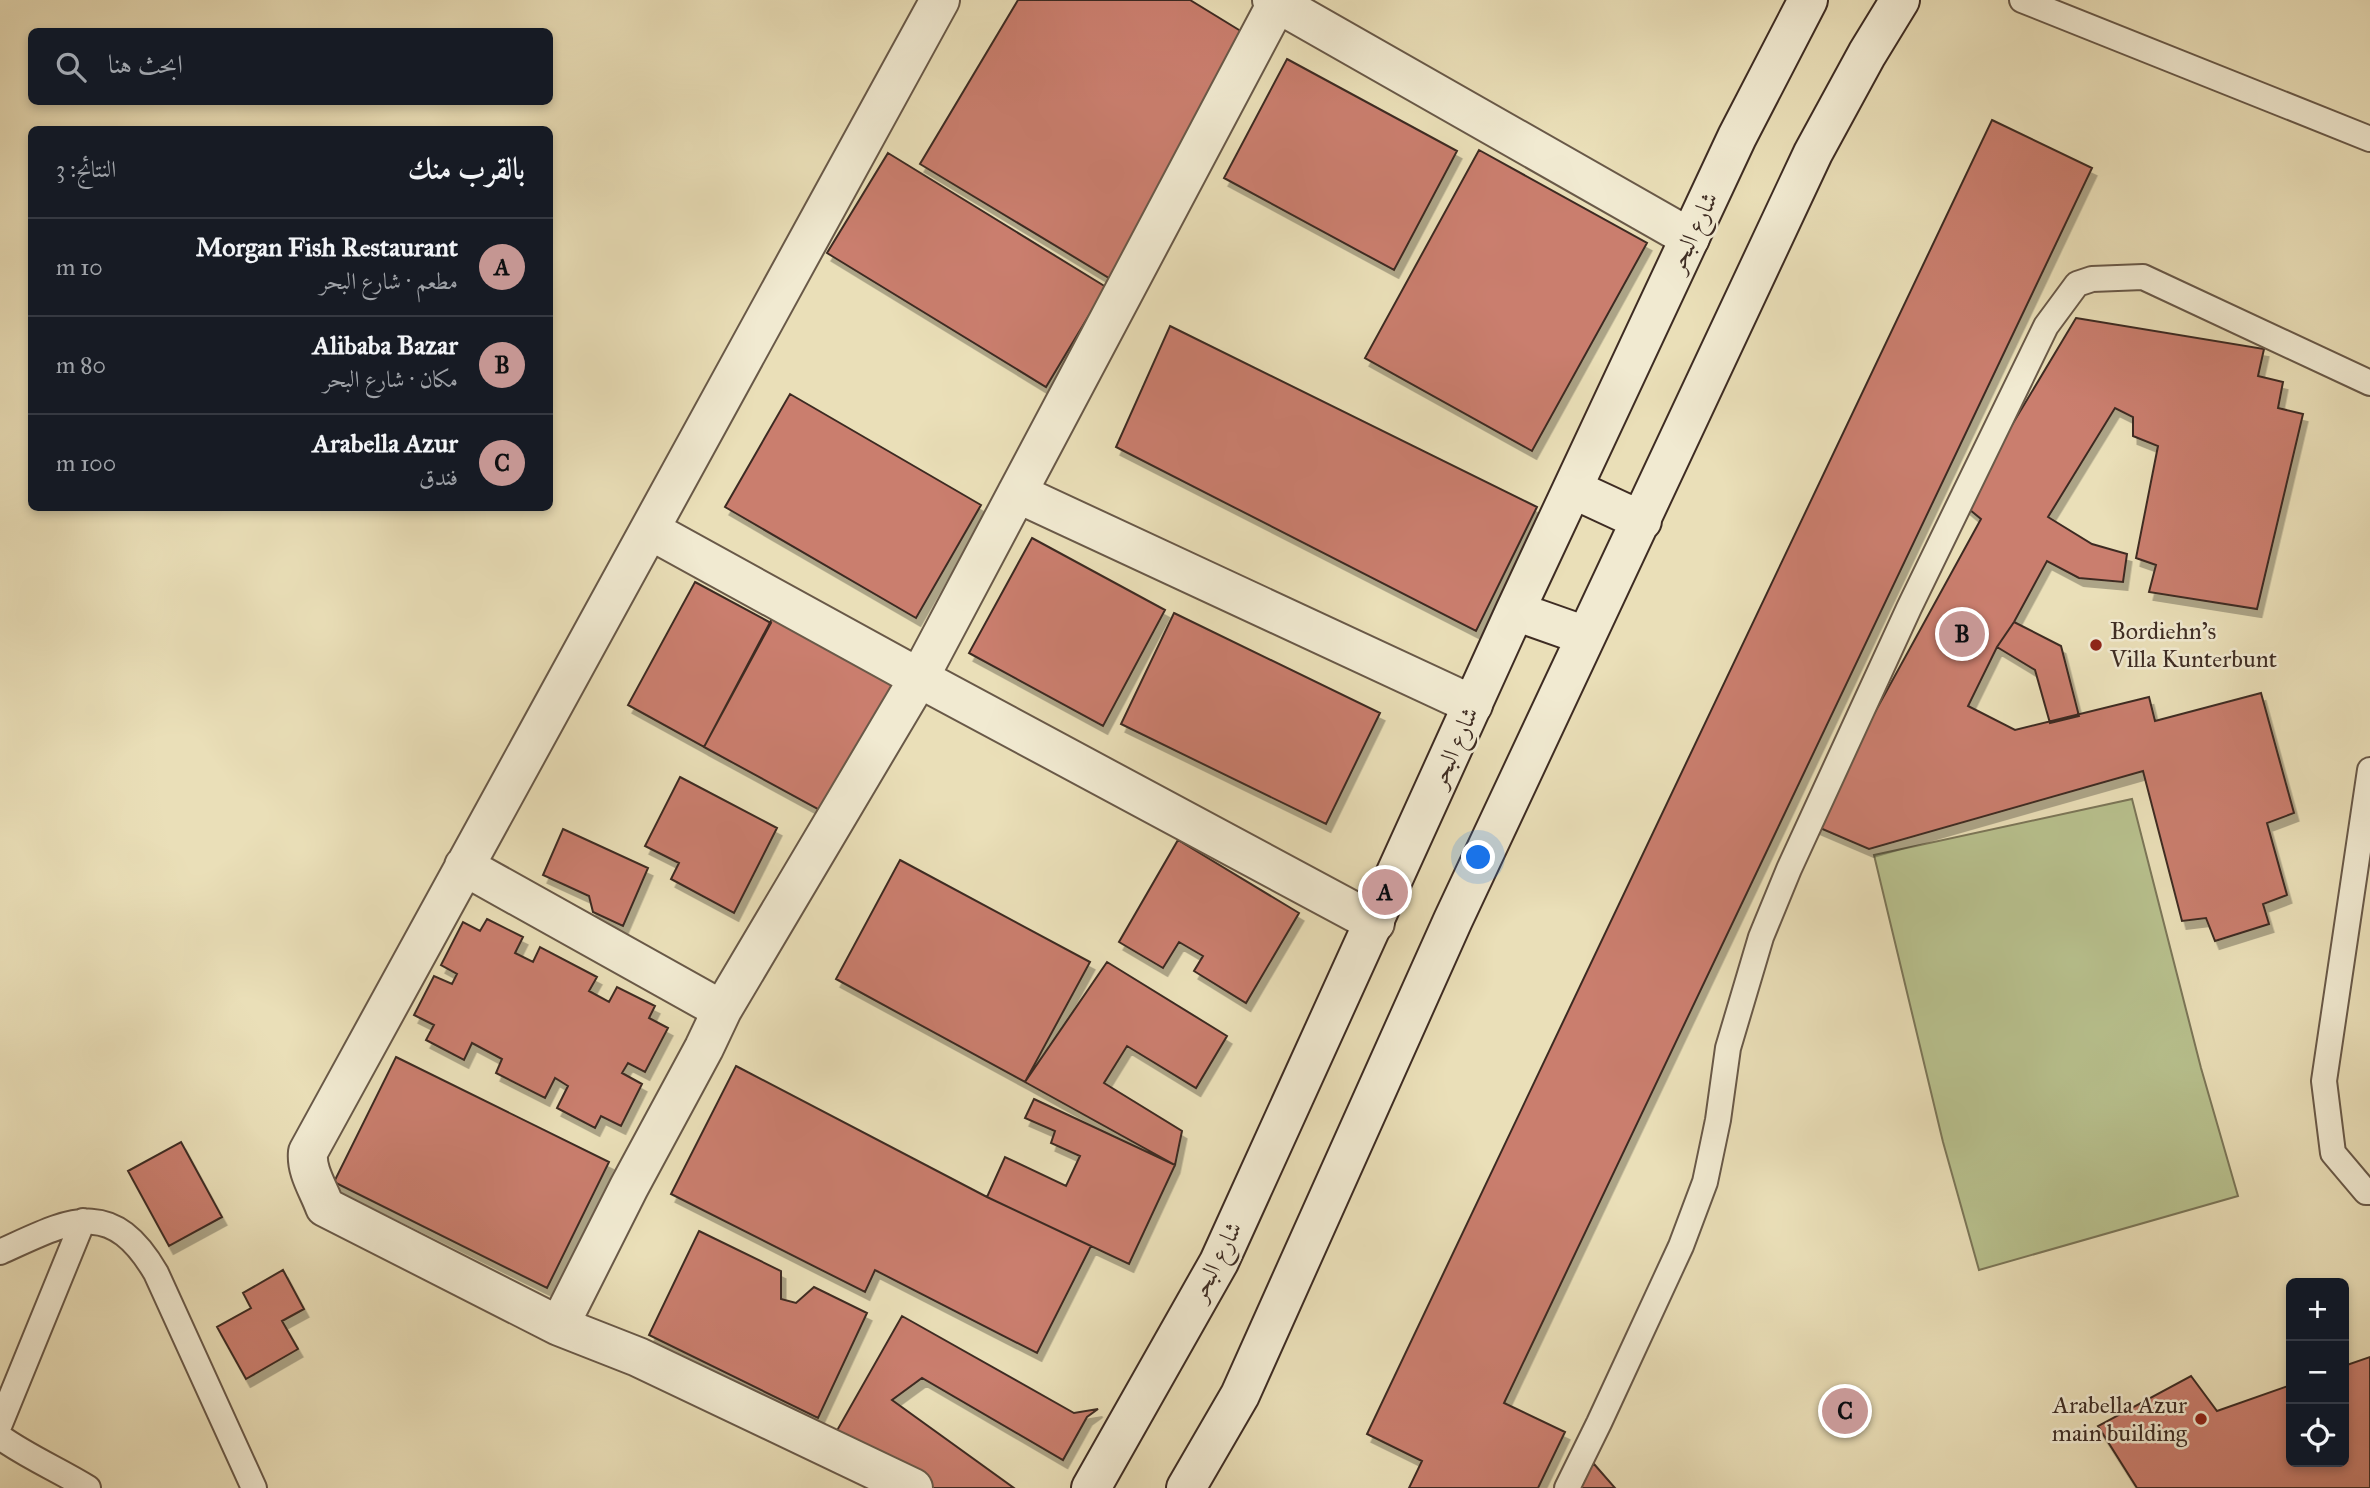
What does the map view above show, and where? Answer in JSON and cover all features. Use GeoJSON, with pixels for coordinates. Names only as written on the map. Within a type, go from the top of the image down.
{"type":"FeatureCollection","features":[{"type":"Feature","properties":{"kind":"street"},"geometry":{"type":"LineString","coordinates":[[913,1488],[865,1478],[638,1357],[559,1326],[325,1207],[316,1182],[306,1167],[308,1152],[940,0]]}},
{"type":"Feature","properties":{"kind":"street","name":"شارع البحر"},"geometry":{"type":"LineString","coordinates":[[1091,1488],[1219,1262],[1515,611],[1737,137],[1808,0]]}},
{"type":"Feature","properties":{"kind":"street"},"geometry":{"type":"LineString","coordinates":[[1186,1488],[1240,1395],[1453,920],[1813,153],[1900,0]]}},
{"type":"Feature","properties":{"kind":"street"},"geometry":{"type":"LineString","coordinates":[[559,1326],[722,1010],[919,678],[1275,1],[1690,238]]}},
{"type":"Feature","properties":{"kind":"street"},"geometry":{"type":"LineString","coordinates":[[1573,489],[1642,521]]}},
{"type":"Feature","properties":{"kind":"street"},"geometry":{"type":"LineString","coordinates":[[1017,494],[1473,705]]}},
{"type":"Feature","properties":{"kind":"street"},"geometry":{"type":"LineString","coordinates":[[650,530],[1375,923]]}},
{"type":"Feature","properties":{"kind":"street"},"geometry":{"type":"LineString","coordinates":[[1515,611],[1586,636]]}},
{"type":"Feature","properties":{"kind":"street"},"geometry":{"type":"LineString","coordinates":[[464,866],[722,1010]]}},
{"type":"Feature","properties":{"kind":"lane"},"geometry":{"type":"LineString","coordinates":[[2022,0],[2370,139]]}},
{"type":"Feature","properties":{"kind":"lane"},"geometry":{"type":"LineString","coordinates":[[1567,1488],[1675,1259],[1705,1182],[1718,1120],[1728,1048],[1761,937],[1788,869],[1909,608],[2046,326],[2077,284],[2092,279],[2143,277],[2370,383]]}},
{"type":"Feature","properties":{"kind":"lane"},"geometry":{"type":"LineString","coordinates":[[2370,770],[2324,1081],[2333,1153],[2366,1192],[2370,1192]]}},
{"type":"Feature","properties":{"kind":"lane"},"geometry":{"type":"LineString","coordinates":[[0,1424],[83,1221]]}},
{"type":"Feature","properties":{"kind":"lane"},"geometry":{"type":"LineString","coordinates":[[0,1252],[59,1226],[83,1221],[102,1222],[123,1231],[143,1250],[156,1273],[254,1488]]}},
{"type":"Feature","properties":{"kind":"lane"},"geometry":{"type":"LineString","coordinates":[[0,1437],[30,1458],[60,1470],[88,1488]]}},
{"type":"Feature","properties":{"kind":"green space"},"geometry":{"type":"Polygon","coordinates":[[[2132,799],[2201,1068],[2238,1196],[1979,1270],[1943,1142],[1874,855],[2132,799]]]}},
{"type":"Feature","properties":{"kind":"building"},"geometry":{"type":"Polygon","coordinates":[[[1018,0],[1190,0],[1257,41],[1114,281],[920,164],[1018,0]]]}},
{"type":"Feature","properties":{"kind":"building"},"geometry":{"type":"Polygon","coordinates":[[[1287,59],[1457,151],[1394,270],[1224,178],[1287,59]]]}},
{"type":"Feature","properties":{"kind":"building"},"geometry":{"type":"Polygon","coordinates":[[[1992,120],[2092,168],[1504,1403],[1565,1432],[1538,1488],[1409,1488],[1422,1461],[1367,1434],[1992,120]]]}},
{"type":"Feature","properties":{"kind":"building"},"geometry":{"type":"Polygon","coordinates":[[[1479,150],[1647,243],[1532,451],[1365,358],[1479,150]]]}},
{"type":"Feature","properties":{"kind":"building"},"geometry":{"type":"Polygon","coordinates":[[[888,153],[1106,287],[1046,387],[827,253],[888,153]]]}},
{"type":"Feature","properties":{"kind":"building"},"geometry":{"type":"Polygon","coordinates":[[[2076,318],[2264,349],[2258,376],[2283,382],[2278,408],[2303,414],[2257,609],[2149,592],[2156,565],[2136,558],[2158,446],[2133,436],[2133,417],[2115,408],[2048,517],[2092,544],[2127,554],[2123,582],[2079,578],[2047,561],[2014,622],[1997,647],[1968,706],[2015,730],[2149,697],[2155,721],[2261,693],[2294,813],[2267,823],[2287,895],[2263,904],[2269,924],[2215,941],[2206,918],[2182,921],[2143,771],[1869,849],[1813,825],[1981,519],[1964,505],[2076,318]]]}},
{"type":"Feature","properties":{"kind":"building"},"geometry":{"type":"Polygon","coordinates":[[[1170,326],[1537,507],[1476,631],[1116,447],[1170,326]]]}},
{"type":"Feature","properties":{"kind":"building"},"geometry":{"type":"Polygon","coordinates":[[[790,394],[981,505],[916,618],[725,507],[790,394]]]}},
{"type":"Feature","properties":{"kind":"building"},"geometry":{"type":"Polygon","coordinates":[[[1032,538],[1165,610],[1103,726],[969,653],[1032,538]]]}},
{"type":"Feature","properties":{"kind":"building"},"geometry":{"type":"Polygon","coordinates":[[[695,582],[771,623],[704,747],[628,705],[695,582]]]}},
{"type":"Feature","properties":{"kind":"building"},"geometry":{"type":"Polygon","coordinates":[[[775,613],[898,681],[825,813],[704,747],[775,613]]]}},
{"type":"Feature","properties":{"kind":"building"},"geometry":{"type":"Polygon","coordinates":[[[1174,613],[1380,713],[1326,824],[1121,724],[1174,613]]]}},
{"type":"Feature","properties":{"kind":"building"},"geometry":{"type":"Polygon","coordinates":[[[2014,622],[2061,646],[2079,716],[2050,723],[2035,670],[1997,647],[2014,622]]]}},
{"type":"Feature","properties":{"kind":"building"},"geometry":{"type":"Polygon","coordinates":[[[680,777],[777,828],[734,913],[671,879],[679,863],[645,846],[680,777]]]}},
{"type":"Feature","properties":{"kind":"building"},"geometry":{"type":"Polygon","coordinates":[[[563,829],[648,868],[623,926],[593,912],[589,896],[543,875],[563,829]]]}},
{"type":"Feature","properties":{"kind":"building"},"geometry":{"type":"Polygon","coordinates":[[[1178,840],[1299,913],[1246,1003],[1194,971],[1203,956],[1179,942],[1163,968],[1119,942],[1178,840]]]}},
{"type":"Feature","properties":{"kind":"building"},"geometry":{"type":"Polygon","coordinates":[[[900,860],[1090,962],[1025,1082],[836,979],[900,860]]]}},
{"type":"Feature","properties":{"kind":"building"},"geometry":{"type":"Polygon","coordinates":[[[487,919],[523,937],[515,953],[533,962],[540,947],[597,977],[589,991],[609,1002],[617,987],[655,1006],[649,1018],[668,1028],[645,1072],[628,1063],[622,1073],[642,1084],[621,1126],[601,1116],[595,1128],[557,1108],[568,1086],[555,1078],[545,1098],[496,1073],[502,1059],[472,1043],[464,1060],[426,1040],[434,1025],[414,1015],[434,976],[452,984],[457,974],[441,965],[463,922],[480,931],[487,919]]]}},
{"type":"Feature","properties":{"kind":"building"},"geometry":{"type":"Polygon","coordinates":[[[1107,962],[1227,1036],[1196,1088],[1127,1046],[1104,1083],[1182,1131],[1175,1165],[1025,1082],[1107,962]]]}},
{"type":"Feature","properties":{"kind":"building"},"geometry":{"type":"Polygon","coordinates":[[[396,1057],[609,1162],[547,1288],[334,1182],[396,1057]]]}},
{"type":"Feature","properties":{"kind":"building"},"geometry":{"type":"Polygon","coordinates":[[[736,1066],[987,1197],[1091,1246],[1037,1353],[875,1270],[865,1292],[671,1194],[736,1066]]]}},
{"type":"Feature","properties":{"kind":"building"},"geometry":{"type":"Polygon","coordinates":[[[1034,1099],[1175,1165],[1129,1264],[987,1197],[1005,1157],[1066,1186],[1080,1156],[1051,1143],[1055,1131],[1025,1118],[1034,1099]]]}},
{"type":"Feature","properties":{"kind":"building"},"geometry":{"type":"Polygon","coordinates":[[[181,1142],[222,1217],[169,1246],[128,1171],[181,1142]]]}},
{"type":"Feature","properties":{"kind":"building"},"geometry":{"type":"Polygon","coordinates":[[[699,1231],[781,1271],[781,1299],[796,1303],[814,1287],[867,1313],[818,1418],[649,1335],[699,1231]]]}},
{"type":"Feature","properties":{"kind":"building"},"geometry":{"type":"Polygon","coordinates":[[[283,1270],[304,1309],[282,1321],[298,1349],[246,1379],[217,1327],[251,1308],[243,1293],[283,1270]]]}},
{"type":"Feature","properties":{"kind":"building"},"geometry":{"type":"Polygon","coordinates":[[[902,1316],[1074,1413],[1098,1409],[1087,1417],[1063,1460],[922,1378],[892,1400],[1014,1488],[931,1488],[835,1434],[902,1316]]]}},
{"type":"Feature","properties":{"kind":"building","name":"Arabella Azur main building"},"geometry":{"type":"Polygon","coordinates":[[[2370,1357],[2370,1488],[2137,1488],[2098,1426],[2191,1376],[2217,1411],[2286,1387],[2286,1467],[2349,1467],[2349,1364],[2370,1357]]]}},
{"type":"Feature","properties":{"kind":"building"},"geometry":{"type":"Polygon","coordinates":[[[1594,1464],[1615,1488],[1565,1488],[1594,1464]]]}},
{"type":"Feature","properties":{"kind":"place","name":"Alibaba Bazar"},"geometry":{"type":"Point","coordinates":[1962,634]}},
{"type":"Feature","properties":{"kind":"place","name":"Bordiehn's Villa Kunterbunt"},"geometry":{"type":"Point","coordinates":[2096,645]}},
{"type":"Feature","properties":{"kind":"place","name":"Morgan Fish Restaurant"},"geometry":{"type":"Point","coordinates":[1385,892]}},
{"type":"Feature","properties":{"kind":"place","name":"Arabella Azur"},"geometry":{"type":"Point","coordinates":[1845,1411]}},
{"type":"Feature","properties":{"kind":"place","name":"Arabella Azur main building"},"geometry":{"type":"Point","coordinates":[2201,1419]}}]}
